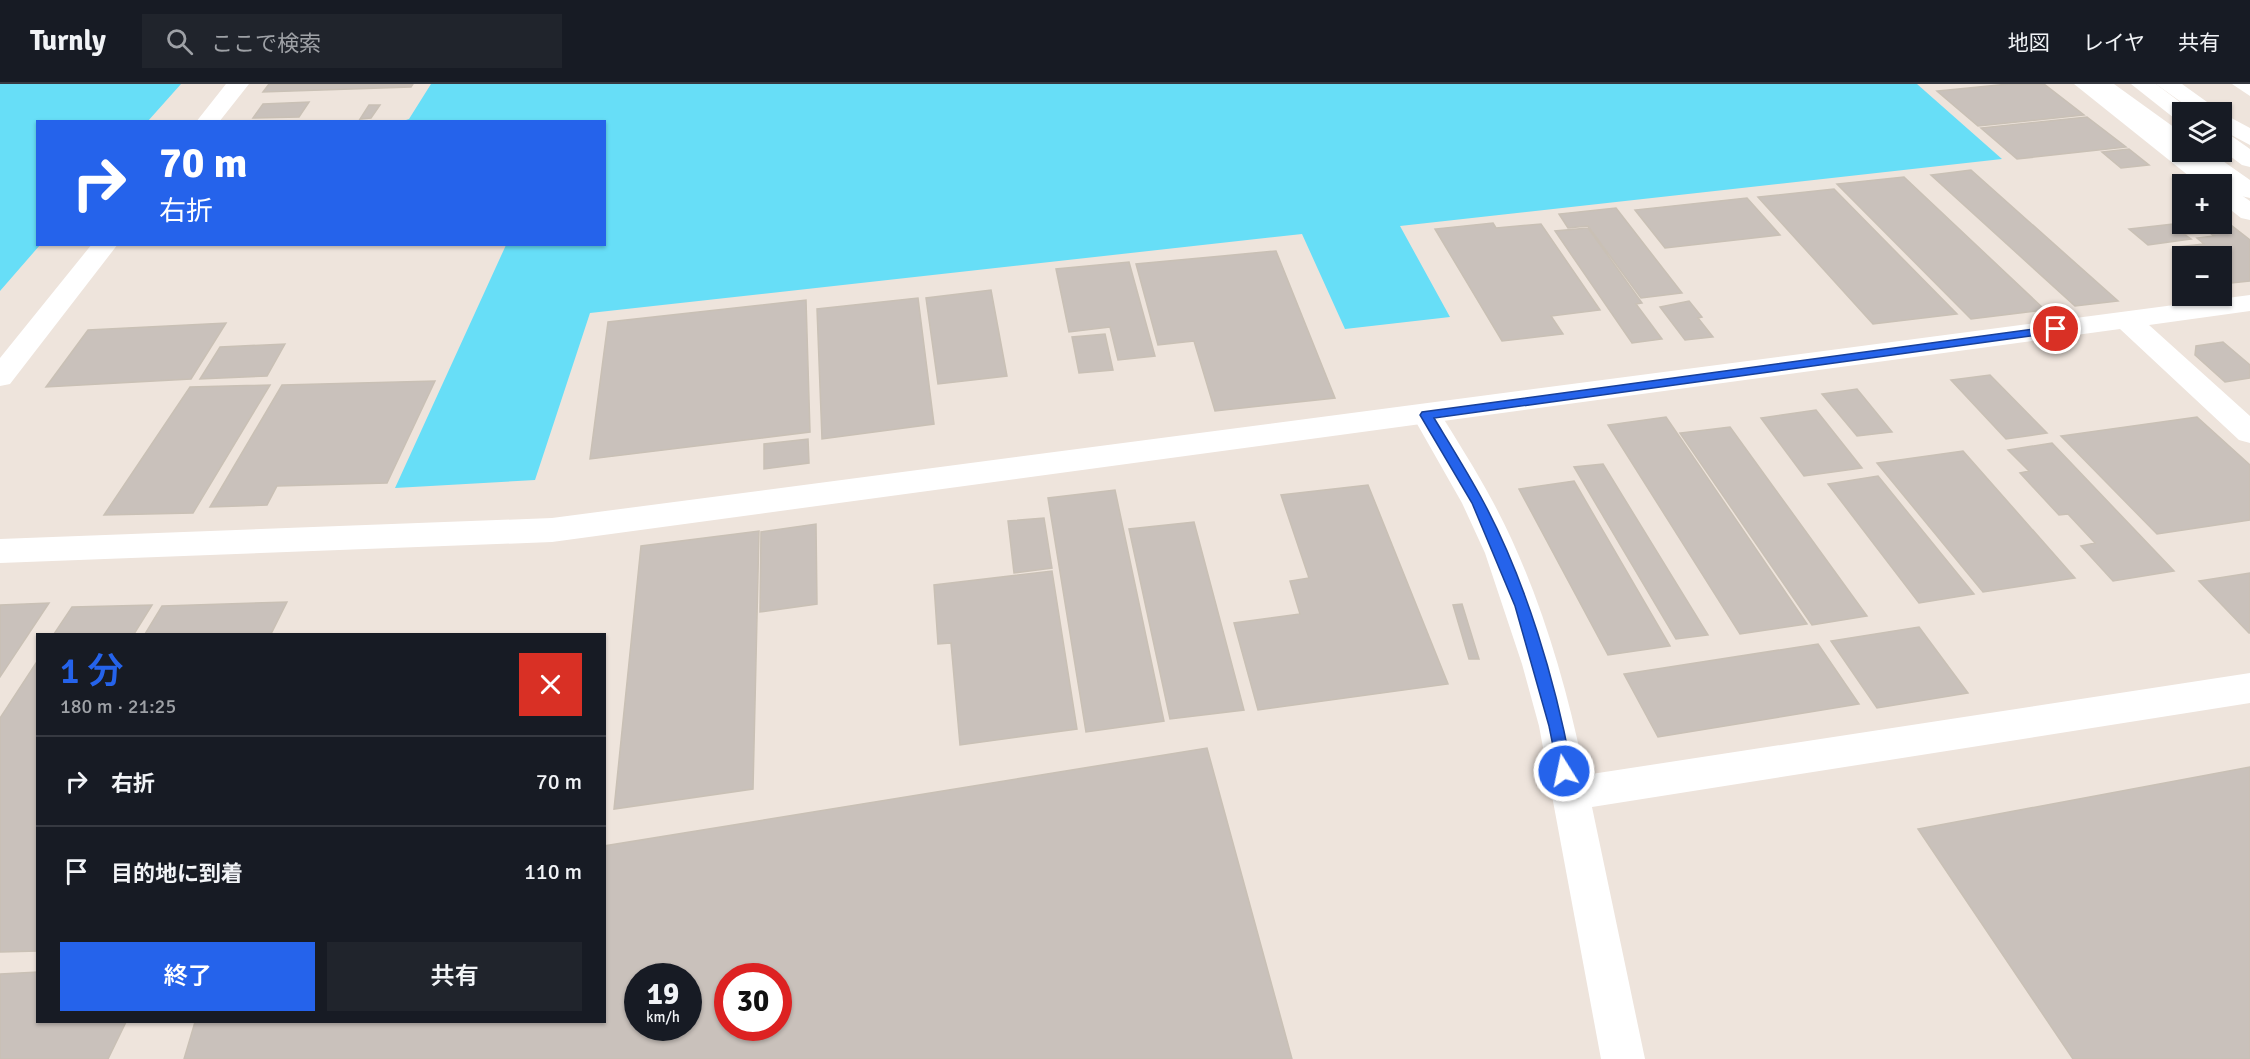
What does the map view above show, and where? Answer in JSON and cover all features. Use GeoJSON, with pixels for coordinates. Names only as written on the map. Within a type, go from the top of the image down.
{"type":"FeatureCollection","features":[{"type":"Feature","properties":{"kind":"street"},"geometry":{"type":"LineString","coordinates":[[209,120],[238,84]]}},
{"type":"Feature","properties":{"kind":"street"},"geometry":{"type":"LineString","coordinates":[[2085,84],[2200,174]]}},
{"type":"Feature","properties":{"kind":"street"},"geometry":{"type":"LineString","coordinates":[[2100,84],[2172,136]]}},
{"type":"Feature","properties":{"kind":"street"},"geometry":{"type":"LineString","coordinates":[[2142,84],[2172,106]]}},
{"type":"Feature","properties":{"kind":"street"},"geometry":{"type":"LineString","coordinates":[[2167,84],[2195,102]]}},
{"type":"Feature","properties":{"kind":"street"},"geometry":{"type":"LineString","coordinates":[[2232,126],[2250,138]]}},
{"type":"Feature","properties":{"kind":"street"},"geometry":{"type":"LineString","coordinates":[[2232,147],[2250,160]]}},
{"type":"Feature","properties":{"kind":"street"},"geometry":{"type":"LineString","coordinates":[[2209,162],[2250,191]]}},
{"type":"Feature","properties":{"kind":"street"},"geometry":{"type":"LineString","coordinates":[[2232,199],[2250,213]]}},
{"type":"Feature","properties":{"kind":"street"},"geometry":{"type":"LineString","coordinates":[[0,377],[104,246]]}},
{"type":"Feature","properties":{"kind":"street"},"geometry":{"type":"LineString","coordinates":[[0,551],[552,530],[1426,415],[2250,303]]}},
{"type":"Feature","properties":{"kind":"street"},"geometry":{"type":"LineString","coordinates":[[2126,320],[2250,433]]}},
{"type":"Feature","properties":{"kind":"street"},"geometry":{"type":"LineString","coordinates":[[1426,415],[1478,503],[1522,606],[1557,726],[1623,1059]]}},
{"type":"Feature","properties":{"kind":"street"},"geometry":{"type":"LineString","coordinates":[[1569,794],[2250,688]]}},
{"type":"Feature","properties":{"kind":"lane"},"geometry":{"type":"LineString","coordinates":[[2240,84],[2250,91]]}},
{"type":"Feature","properties":{"kind":"water"},"geometry":{"type":"Polygon","coordinates":[[[0,84],[181,84],[149,120],[36,120],[36,246],[39,246],[0,291],[0,84]]]}},
{"type":"Feature","properties":{"kind":"water"},"geometry":{"type":"Polygon","coordinates":[[[431,84],[1917,84],[2002,159],[1400,226],[1450,317],[1345,329],[1302,234],[590,313],[535,480],[395,488],[506,246],[606,246],[606,120],[406,120],[409,119],[431,84]]]}},
{"type":"Feature","properties":{"kind":"building"},"geometry":{"type":"Polygon","coordinates":[[[269,84],[413,84],[411,87],[263,92],[269,84]]]}},
{"type":"Feature","properties":{"kind":"building"},"geometry":{"type":"Polygon","coordinates":[[[2009,84],[2044,84],[2084,115],[1978,126],[1937,91],[2009,84]]]}},
{"type":"Feature","properties":{"kind":"building"},"geometry":{"type":"Polygon","coordinates":[[[309,102],[299,117],[253,118],[263,104],[309,102]]]}},
{"type":"Feature","properties":{"kind":"building"},"geometry":{"type":"Polygon","coordinates":[[[369,105],[380,105],[371,118],[360,119],[369,105]]]}},
{"type":"Feature","properties":{"kind":"building"},"geometry":{"type":"Polygon","coordinates":[[[2087,117],[2126,147],[2017,159],[1981,128],[2087,117]]]}},
{"type":"Feature","properties":{"kind":"building"},"geometry":{"type":"Polygon","coordinates":[[[2129,149],[2149,165],[2121,168],[2102,152],[2129,149]]]}},
{"type":"Feature","properties":{"kind":"building"},"geometry":{"type":"Polygon","coordinates":[[[1971,170],[2118,301],[2075,306],[1931,175],[1971,170]]]}},
{"type":"Feature","properties":{"kind":"building"},"geometry":{"type":"Polygon","coordinates":[[[1904,177],[2045,310],[1971,319],[1837,184],[1904,177]]]}},
{"type":"Feature","properties":{"kind":"building"},"geometry":{"type":"Polygon","coordinates":[[[1834,189],[1957,314],[1873,324],[1758,197],[1834,189]]]}},
{"type":"Feature","properties":{"kind":"building"},"geometry":{"type":"Polygon","coordinates":[[[1747,198],[1780,235],[1665,248],[1635,210],[1747,198]]]}},
{"type":"Feature","properties":{"kind":"building"},"geometry":{"type":"Polygon","coordinates":[[[1616,208],[1682,293],[1641,298],[1588,226],[1568,228],[1559,214],[1616,208]]]}},
{"type":"Feature","properties":{"kind":"building"},"geometry":{"type":"Polygon","coordinates":[[[1493,223],[1496,228],[1541,224],[1600,310],[1551,316],[1563,334],[1502,341],[1435,229],[1493,223]]]}},
{"type":"Feature","properties":{"kind":"building"},"geometry":{"type":"Polygon","coordinates":[[[2172,224],[2172,234],[2184,234],[2191,239],[2148,245],[2129,229],[2172,224]]]}},
{"type":"Feature","properties":{"kind":"building"},"geometry":{"type":"Polygon","coordinates":[[[2232,226],[2250,240],[2250,281],[2232,283],[2232,246],[2185,246],[2204,244],[2197,238],[2214,236],[2211,234],[2232,234],[2232,226]]]}},
{"type":"Feature","properties":{"kind":"building"},"geometry":{"type":"Polygon","coordinates":[[[1588,228],[1642,303],[1636,304],[1662,339],[1632,343],[1555,231],[1588,228]]]}},
{"type":"Feature","properties":{"kind":"building"},"geometry":{"type":"Polygon","coordinates":[[[1276,251],[1335,398],[1215,411],[1194,341],[1158,345],[1136,264],[1276,251]]]}},
{"type":"Feature","properties":{"kind":"building"},"geometry":{"type":"Polygon","coordinates":[[[1129,262],[1155,356],[1118,360],[1110,327],[1069,332],[1056,269],[1129,262]]]}},
{"type":"Feature","properties":{"kind":"building"},"geometry":{"type":"Polygon","coordinates":[[[991,290],[1007,376],[938,384],[926,298],[991,290]]]}},
{"type":"Feature","properties":{"kind":"building"},"geometry":{"type":"Polygon","coordinates":[[[918,298],[934,424],[822,439],[817,309],[918,298]]]}},
{"type":"Feature","properties":{"kind":"building"},"geometry":{"type":"Polygon","coordinates":[[[806,300],[810,432],[590,459],[608,322],[806,300]]]}},
{"type":"Feature","properties":{"kind":"building"},"geometry":{"type":"Polygon","coordinates":[[[1689,301],[1702,317],[1698,318],[1713,337],[1685,340],[1660,307],[1689,301]]]}},
{"type":"Feature","properties":{"kind":"building"},"geometry":{"type":"Polygon","coordinates":[[[226,323],[191,379],[46,387],[88,330],[226,323]]]}},
{"type":"Feature","properties":{"kind":"building"},"geometry":{"type":"Polygon","coordinates":[[[1105,334],[1113,370],[1079,373],[1072,337],[1105,334]]]}},
{"type":"Feature","properties":{"kind":"building"},"geometry":{"type":"Polygon","coordinates":[[[2223,342],[2250,365],[2250,378],[2225,382],[2195,355],[2196,346],[2223,342]]]}},
{"type":"Feature","properties":{"kind":"building"},"geometry":{"type":"Polygon","coordinates":[[[285,344],[267,376],[200,379],[220,347],[285,344]]]}},
{"type":"Feature","properties":{"kind":"building"},"geometry":{"type":"Polygon","coordinates":[[[1990,375],[2047,433],[2006,439],[1951,380],[1990,375]]]}},
{"type":"Feature","properties":{"kind":"building"},"geometry":{"type":"Polygon","coordinates":[[[435,381],[387,483],[277,486],[267,505],[210,507],[282,385],[435,381]]]}},
{"type":"Feature","properties":{"kind":"building"},"geometry":{"type":"Polygon","coordinates":[[[270,385],[193,513],[104,515],[190,387],[270,385]]]}},
{"type":"Feature","properties":{"kind":"building"},"geometry":{"type":"Polygon","coordinates":[[[1857,389],[1892,432],[1857,436],[1822,394],[1857,389]]]}},
{"type":"Feature","properties":{"kind":"building"},"geometry":{"type":"Polygon","coordinates":[[[1816,410],[1862,468],[1804,476],[1761,418],[1816,410]]]}},
{"type":"Feature","properties":{"kind":"building"},"geometry":{"type":"Polygon","coordinates":[[[1666,417],[1807,624],[1740,634],[1608,425],[1666,417]]]}},
{"type":"Feature","properties":{"kind":"building"},"geometry":{"type":"Polygon","coordinates":[[[2197,417],[2250,465],[2250,520],[2157,534],[2061,436],[2197,417]]]}},
{"type":"Feature","properties":{"kind":"building"},"geometry":{"type":"Polygon","coordinates":[[[1730,427],[1867,616],[1812,625],[1680,433],[1730,427]]]}},
{"type":"Feature","properties":{"kind":"building"},"geometry":{"type":"Polygon","coordinates":[[[808,439],[809,463],[764,469],[764,444],[808,439]]]}},
{"type":"Feature","properties":{"kind":"building"},"geometry":{"type":"Polygon","coordinates":[[[2052,443],[2174,571],[2113,581],[2081,546],[2095,543],[2068,514],[2059,515],[2020,473],[2029,471],[2008,450],[2052,443]]]}},
{"type":"Feature","properties":{"kind":"building"},"geometry":{"type":"Polygon","coordinates":[[[1963,451],[2075,578],[1983,592],[1877,463],[1963,451]]]}},
{"type":"Feature","properties":{"kind":"building"},"geometry":{"type":"Polygon","coordinates":[[[1603,464],[1708,635],[1676,639],[1574,467],[1603,464]]]}},
{"type":"Feature","properties":{"kind":"building"},"geometry":{"type":"Polygon","coordinates":[[[1878,476],[1974,594],[1919,603],[1828,484],[1878,476]]]}},
{"type":"Feature","properties":{"kind":"building"},"geometry":{"type":"Polygon","coordinates":[[[1574,481],[1670,646],[1608,655],[1519,489],[1574,481]]]}},
{"type":"Feature","properties":{"kind":"building"},"geometry":{"type":"Polygon","coordinates":[[[1368,485],[1448,684],[1258,710],[1234,623],[1300,614],[1290,581],[1309,578],[1281,495],[1368,485]]]}},
{"type":"Feature","properties":{"kind":"building"},"geometry":{"type":"Polygon","coordinates":[[[1115,490],[1164,721],[1086,732],[1048,498],[1115,490]]]}},
{"type":"Feature","properties":{"kind":"building"},"geometry":{"type":"Polygon","coordinates":[[[1044,518],[1052,568],[1014,573],[1008,521],[1044,518]]]}},
{"type":"Feature","properties":{"kind":"building"},"geometry":{"type":"Polygon","coordinates":[[[1194,522],[1244,710],[1170,719],[1129,529],[1194,522]]]}},
{"type":"Feature","properties":{"kind":"building"},"geometry":{"type":"Polygon","coordinates":[[[816,524],[817,604],[760,612],[761,532],[816,524]]]}},
{"type":"Feature","properties":{"kind":"building"},"geometry":{"type":"Polygon","coordinates":[[[759,531],[753,789],[614,809],[641,546],[759,531]]]}},
{"type":"Feature","properties":{"kind":"building"},"geometry":{"type":"Polygon","coordinates":[[[1052,571],[1077,729],[960,745],[951,643],[938,644],[934,585],[1052,571]]]}},
{"type":"Feature","properties":{"kind":"building"},"geometry":{"type":"Polygon","coordinates":[[[2250,573],[2250,633],[2249,633],[2199,581],[2250,573]]]}},
{"type":"Feature","properties":{"kind":"building"},"geometry":{"type":"Polygon","coordinates":[[[287,602],[272,633],[146,633],[162,606],[287,602]]]}},
{"type":"Feature","properties":{"kind":"building"},"geometry":{"type":"Polygon","coordinates":[[[49,603],[0,677],[0,605],[49,603]]]}},
{"type":"Feature","properties":{"kind":"building"},"geometry":{"type":"Polygon","coordinates":[[[1462,604],[1479,659],[1469,659],[1453,605],[1462,604]]]}},
{"type":"Feature","properties":{"kind":"building"},"geometry":{"type":"Polygon","coordinates":[[[152,605],[135,633],[55,633],[72,607],[152,605]]]}},
{"type":"Feature","properties":{"kind":"building"},"geometry":{"type":"Polygon","coordinates":[[[1919,627],[1968,693],[1877,708],[1831,641],[1919,627]]]}},
{"type":"Feature","properties":{"kind":"building"},"geometry":{"type":"Polygon","coordinates":[[[1818,644],[1859,704],[1658,737],[1624,674],[1818,644]]]}},
{"type":"Feature","properties":{"kind":"building"},"geometry":{"type":"Polygon","coordinates":[[[36,663],[36,951],[0,952],[0,718],[36,663]]]}},
{"type":"Feature","properties":{"kind":"building"},"geometry":{"type":"Polygon","coordinates":[[[1207,748],[1292,1059],[184,1059],[195,1023],[606,1023],[606,846],[1207,748]]]}},
{"type":"Feature","properties":{"kind":"building"},"geometry":{"type":"Polygon","coordinates":[[[2250,767],[2250,1059],[2073,1059],[1918,829],[2250,767]]]}},
{"type":"Feature","properties":{"kind":"building"},"geometry":{"type":"Polygon","coordinates":[[[36,972],[36,1023],[126,1023],[108,1059],[0,1059],[0,974],[36,972]]]}},
{"type":"Feature","properties":{"kind":"route"},"geometry":{"type":"LineString","coordinates":[[1564,771],[1557,726],[1522,606],[1478,503],[1426,415],[2056,329]]}}]}
